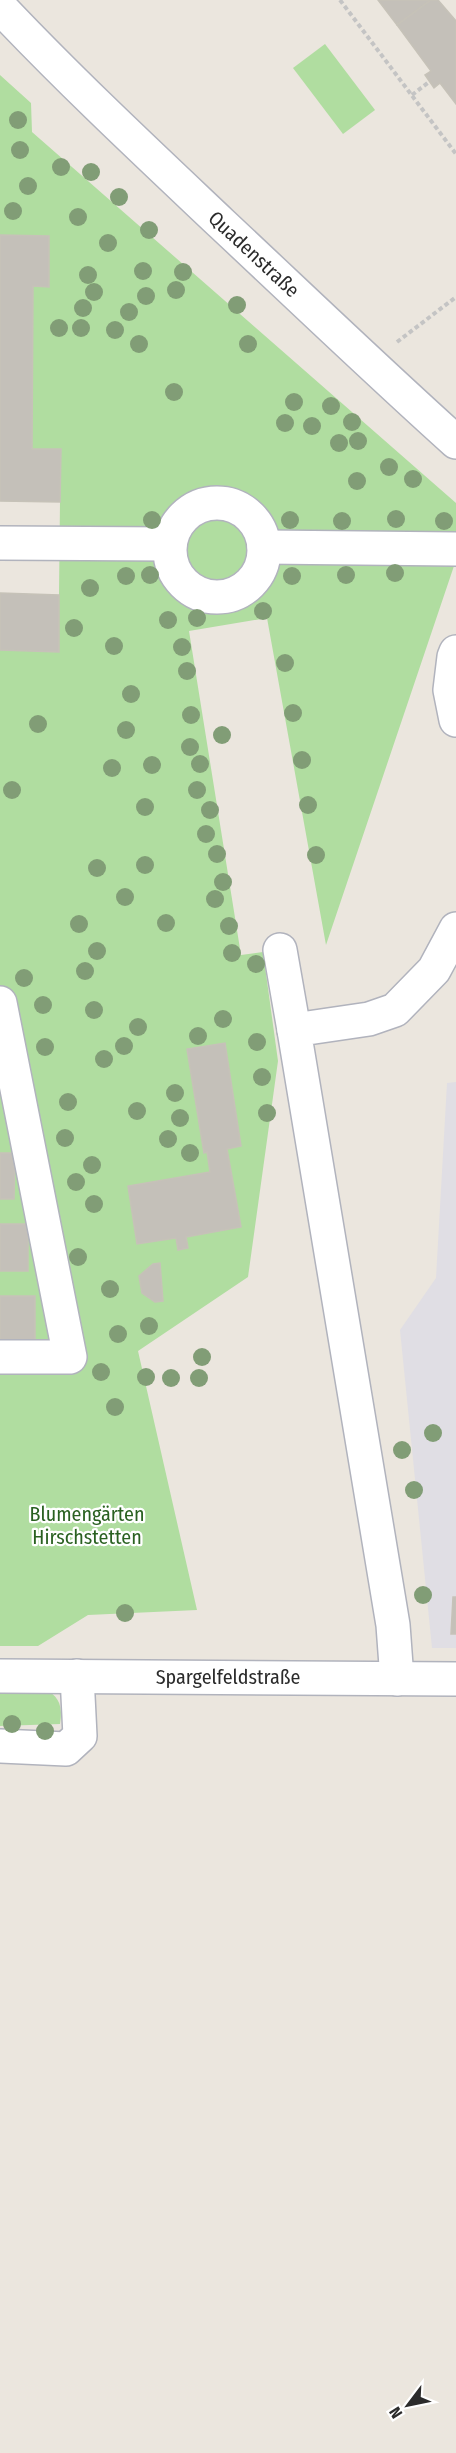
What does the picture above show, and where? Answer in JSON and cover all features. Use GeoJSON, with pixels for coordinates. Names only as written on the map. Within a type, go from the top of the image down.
{"type":"FeatureCollection","features":[{"type":"Feature","properties":{"kind":"street","name":"Quadenstraße"},"geometry":{"type":"LineString","coordinates":[[0,8],[54,64],[397,389],[456,442]]}},
{"type":"Feature","properties":{"kind":"street","name":"Quadenstraße"},"geometry":{"type":"LineString","coordinates":[[0,22],[54,64]]}},
{"type":"Feature","properties":{"kind":"street"},"geometry":{"type":"LineString","coordinates":[[209,503],[229,503],[246,512],[260,528],[264,547],[259,573],[251,583],[228,596],[210,596],[193,590],[180,578],[171,562],[170,544],[176,525],[190,510],[209,503]]}},
{"type":"Feature","properties":{"kind":"street"},"geometry":{"type":"LineString","coordinates":[[0,543],[170,544]]}},
{"type":"Feature","properties":{"kind":"street"},"geometry":{"type":"LineString","coordinates":[[264,547],[456,549]]}},
{"type":"Feature","properties":{"kind":"street"},"geometry":{"type":"LineString","coordinates":[[456,652],[450,690],[456,720]]}},
{"type":"Feature","properties":{"kind":"street"},"geometry":{"type":"LineString","coordinates":[[294,1030],[369,1019],[395,1010],[434,970],[456,929]]}},
{"type":"Feature","properties":{"kind":"street"},"geometry":{"type":"LineString","coordinates":[[280,950],[393,1625],[397,1679]]}},
{"type":"Feature","properties":{"kind":"street"},"geometry":{"type":"LineString","coordinates":[[0,1003],[11,1119],[70,1357],[0,1357]]}},
{"type":"Feature","properties":{"kind":"street","name":"Spargelfeldstraße"},"geometry":{"type":"LineString","coordinates":[[0,1676],[456,1679]]}},
{"type":"Feature","properties":{"kind":"street"},"geometry":{"type":"LineString","coordinates":[[0,1746],[66,1749],[80,1736],[77,1677]]}},
{"type":"Feature","properties":{"kind":"path"},"geometry":{"type":"LineString","coordinates":[[342,0],[456,154]]}},
{"type":"Feature","properties":{"kind":"path"},"geometry":{"type":"LineString","coordinates":[[412,95],[429,81]]}},
{"type":"Feature","properties":{"kind":"path"},"geometry":{"type":"LineString","coordinates":[[395,343],[456,297]]}},
{"type":"Feature","properties":{"kind":"shaded area"},"geometry":{"type":"Polygon","coordinates":[[[456,1082],[456,1648],[432,1648],[400,1330],[436,1278],[447,1083],[456,1082]]]}},
{"type":"Feature","properties":{"kind":"green space"},"geometry":{"type":"Polygon","coordinates":[[[325,44],[375,110],[343,134],[293,68],[325,44]]]}},
{"type":"Feature","properties":{"kind":"green space","name":"Blumengärten Hirschstetten"},"geometry":{"type":"Polygon","coordinates":[[[0,75],[31,103],[32,132],[456,503],[456,560],[326,945],[267,618],[189,631],[241,955],[263,952],[278,1061],[248,1277],[138,1351],[197,1610],[88,1615],[38,1646],[0,1646],[0,593],[59,595],[60,502],[0,501],[0,75]]]}},
{"type":"Feature","properties":{"kind":"green space"},"geometry":{"type":"Polygon","coordinates":[[[0,1686],[33,1687],[44,1689],[52,1694],[58,1700],[61,1710],[60,1724],[0,1726],[0,1686]]]}},
{"type":"Feature","properties":{"kind":"building"},"geometry":{"type":"Polygon","coordinates":[[[378,0],[431,0],[397,25],[378,0]]]}},
{"type":"Feature","properties":{"kind":"building"},"geometry":{"type":"Polygon","coordinates":[[[431,0],[438,0],[456,21],[456,104],[440,83],[434,88],[425,75],[431,71],[397,25],[431,0]]]}},
{"type":"Feature","properties":{"kind":"building"},"geometry":{"type":"Polygon","coordinates":[[[0,235],[49,236],[49,287],[33,286],[32,449],[61,449],[60,502],[0,501],[0,235]]]}},
{"type":"Feature","properties":{"kind":"building"},"geometry":{"type":"Polygon","coordinates":[[[0,593],[59,595],[59,652],[0,650],[0,593]]]}},
{"type":"Feature","properties":{"kind":"building"},"geometry":{"type":"Polygon","coordinates":[[[225,1043],[241,1146],[227,1149],[241,1227],[186,1237],[188,1248],[178,1250],[176,1238],[137,1244],[128,1186],[210,1172],[207,1152],[204,1153],[187,1049],[225,1043]]]}},
{"type":"Feature","properties":{"kind":"building"},"geometry":{"type":"Polygon","coordinates":[[[0,1153],[15,1153],[14,1199],[0,1199],[0,1153]]]}},
{"type":"Feature","properties":{"kind":"building"},"geometry":{"type":"Polygon","coordinates":[[[0,1224],[28,1224],[28,1271],[0,1271],[0,1224]]]}},
{"type":"Feature","properties":{"kind":"building"},"geometry":{"type":"Polygon","coordinates":[[[160,1263],[163,1301],[155,1302],[142,1293],[139,1276],[153,1264],[160,1263]]]}},
{"type":"Feature","properties":{"kind":"building"},"geometry":{"type":"Polygon","coordinates":[[[0,1296],[35,1296],[35,1343],[0,1342],[0,1296]]]}},
{"type":"Feature","properties":{"kind":"building"},"geometry":{"type":"Polygon","coordinates":[[[453,1597],[456,1597],[456,1634],[451,1634],[453,1597]]]}}]}
